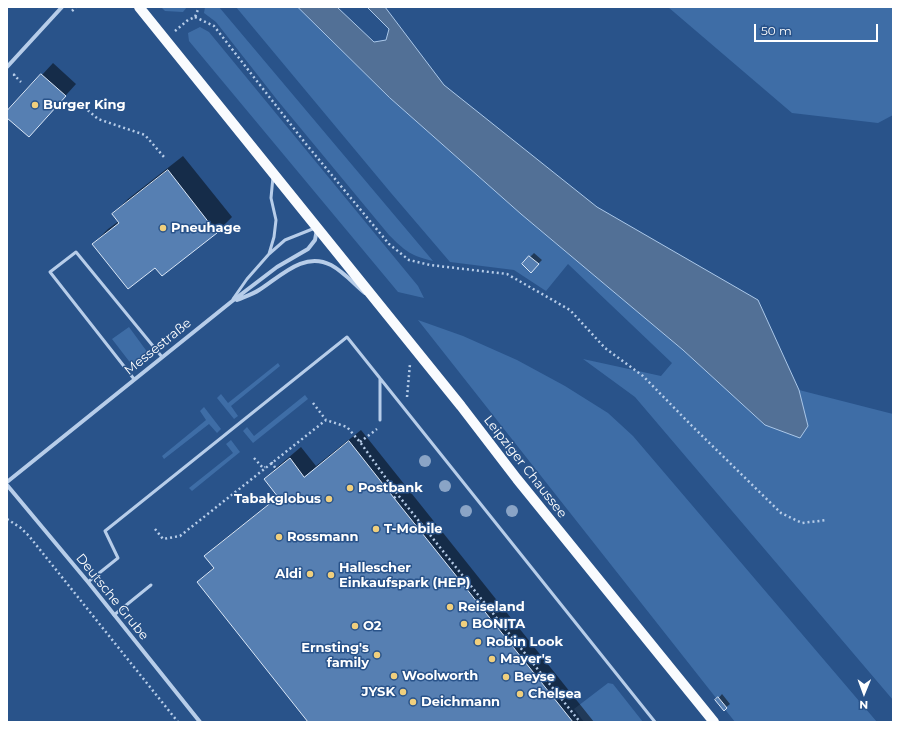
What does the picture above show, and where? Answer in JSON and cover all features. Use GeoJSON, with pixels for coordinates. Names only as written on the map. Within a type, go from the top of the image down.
{"type":"FeatureCollection","features":[{"type":"Feature","properties":{"kind":"main road","name":"Leipziger Chaussee"},"geometry":{"type":"LineString","coordinates":[[139,7],[381,306],[517,479],[714,722]]}},
{"type":"Feature","properties":{"kind":"street"},"geometry":{"type":"LineString","coordinates":[[7,67],[62,7]]}},
{"type":"Feature","properties":{"kind":"street","name":"Messestraße"},"geometry":{"type":"LineString","coordinates":[[7,483],[231,302],[277,267],[308,249],[315,240],[317,227]]}},
{"type":"Feature","properties":{"kind":"street"},"geometry":{"type":"LineString","coordinates":[[231,302],[257,291],[296,265],[306,261],[317,261],[330,265],[342,272],[381,306]]}},
{"type":"Feature","properties":{"kind":"street","name":"Deutsche Grube"},"geometry":{"type":"LineString","coordinates":[[7,483],[200,722]]}},
{"type":"Feature","properties":{"kind":"lane"},"geometry":{"type":"LineString","coordinates":[[269,254],[274,238],[276,220],[271,198],[273,173]]}},
{"type":"Feature","properties":{"kind":"lane"},"geometry":{"type":"LineString","coordinates":[[231,302],[246,279],[269,254],[285,240],[317,227]]}},
{"type":"Feature","properties":{"kind":"lane"},"geometry":{"type":"LineString","coordinates":[[134,379],[50,272],[76,252],[162,357]]}},
{"type":"Feature","properties":{"kind":"lane"},"geometry":{"type":"LineString","coordinates":[[88,582],[118,558],[105,531],[347,337],[655,722]]}},
{"type":"Feature","properties":{"kind":"lane"},"geometry":{"type":"LineString","coordinates":[[380,377],[380,420]]}},
{"type":"Feature","properties":{"kind":"lane"},"geometry":{"type":"LineString","coordinates":[[114,615],[151,585]]}},
{"type":"Feature","properties":{"kind":"path"},"geometry":{"type":"LineString","coordinates":[[195,18],[199,7]]}},
{"type":"Feature","properties":{"kind":"path"},"geometry":{"type":"LineString","coordinates":[[166,39],[188,20],[195,18],[214,26],[306,144],[389,244],[409,260],[430,265],[507,274],[570,310],[605,348],[643,376],[692,426],[782,513],[802,523],[827,520]]}},
{"type":"Feature","properties":{"kind":"path"},"geometry":{"type":"LineString","coordinates":[[84,107],[98,119],[145,135],[164,157]]}},
{"type":"Feature","properties":{"kind":"path"},"geometry":{"type":"LineString","coordinates":[[313,403],[326,420],[347,427],[360,442],[398,495],[580,722]]}},
{"type":"Feature","properties":{"kind":"path"},"geometry":{"type":"LineString","coordinates":[[155,529],[163,539],[180,536],[326,420]]}},
{"type":"Feature","properties":{"kind":"path"},"geometry":{"type":"LineString","coordinates":[[254,458],[263,468],[272,463]]}},
{"type":"Feature","properties":{"kind":"path"},"geometry":{"type":"LineString","coordinates":[[272,463],[276,469]]}},
{"type":"Feature","properties":{"kind":"path"},"geometry":{"type":"LineString","coordinates":[[394,498],[398,495]]}},
{"type":"Feature","properties":{"kind":"path"},"geometry":{"type":"LineString","coordinates":[[7,519],[21,528],[29,536],[178,722]]}},
{"type":"Feature","properties":{"kind":"shaded area"},"geometry":{"type":"Polygon","coordinates":[[[161,7],[187,7],[183,12],[165,11],[161,7]]]}},
{"type":"Feature","properties":{"kind":"shaded area"},"geometry":{"type":"Polygon","coordinates":[[[205,7],[219,7],[433,261],[414,255],[389,235],[278,101],[216,22],[204,13],[205,7]]]}},
{"type":"Feature","properties":{"kind":"shaded area"},"geometry":{"type":"Polygon","coordinates":[[[236,7],[298,7],[390,98],[521,214],[683,350],[765,425],[808,426],[799,390],[893,414],[893,700],[635,397],[583,359],[661,376],[672,363],[568,264],[546,291],[514,270],[450,262],[236,7]]]}},
{"type":"Feature","properties":{"kind":"shaded area"},"geometry":{"type":"Polygon","coordinates":[[[298,7],[337,7],[374,42],[386,40],[389,29],[367,7],[385,7],[444,85],[597,207],[758,300],[799,390],[808,426],[800,438],[765,425],[683,350],[521,214],[390,98],[298,7]]]}},
{"type":"Feature","properties":{"kind":"shaded area"},"geometry":{"type":"Polygon","coordinates":[[[668,7],[893,7],[893,115],[878,123],[792,113],[668,7]]]}},
{"type":"Feature","properties":{"kind":"shaded area"},"geometry":{"type":"Polygon","coordinates":[[[200,27],[209,32],[418,286],[424,298],[398,292],[189,41],[188,33],[200,27]]]}},
{"type":"Feature","properties":{"kind":"shaded area"},"geometry":{"type":"Polygon","coordinates":[[[418,320],[463,336],[517,360],[565,386],[608,413],[633,436],[877,722],[735,722],[418,320]]]}},
{"type":"Feature","properties":{"kind":"shaded area"},"geometry":{"type":"Polygon","coordinates":[[[129,327],[148,353],[132,365],[112,339],[129,327]]]}},
{"type":"Feature","properties":{"kind":"shaded area"},"geometry":{"type":"Polygon","coordinates":[[[278,363],[280,366],[231,406],[238,416],[234,419],[217,398],[221,394],[228,403],[278,363]]]}},
{"type":"Feature","properties":{"kind":"shaded area"},"geometry":{"type":"Polygon","coordinates":[[[305,395],[308,399],[253,443],[243,431],[247,427],[254,436],[305,395]]]}},
{"type":"Feature","properties":{"kind":"shaded area"},"geometry":{"type":"Polygon","coordinates":[[[204,407],[221,429],[217,433],[209,424],[164,459],[162,456],[206,420],[200,411],[204,407]]]}},
{"type":"Feature","properties":{"kind":"shaded area"},"geometry":{"type":"Polygon","coordinates":[[[231,440],[240,452],[192,491],[189,488],[233,453],[226,444],[231,440]]]}},
{"type":"Feature","properties":{"kind":"shaded area"},"geometry":{"type":"Polygon","coordinates":[[[608,683],[613,684],[643,722],[584,722],[574,709],[608,683]]]}},
{"type":"Feature","properties":{"kind":"building"},"geometry":{"type":"Polygon","coordinates":[[[41,74],[66,96],[29,137],[7,118],[7,111],[41,74]]]}},
{"type":"Feature","properties":{"kind":"building","name":"Pneuhage"},"geometry":{"type":"Polygon","coordinates":[[[168,170],[217,233],[162,276],[155,268],[128,289],[92,244],[119,223],[112,214],[168,170]]]}},
{"type":"Feature","properties":{"kind":"building"},"geometry":{"type":"Polygon","coordinates":[[[529,256],[539,264],[531,273],[522,264],[529,256]]]}},
{"type":"Feature","properties":{"kind":"building","name":"Hallescher Einkaufspark (HEP)"},"geometry":{"type":"Polygon","coordinates":[[[349,441],[573,722],[308,722],[197,582],[214,568],[204,556],[278,497],[264,479],[290,458],[304,477],[349,441]]]}},
{"type":"Feature","properties":{"kind":"building"},"geometry":{"type":"Polygon","coordinates":[[[718,697],[727,708],[724,711],[715,700],[718,697]]]}},
{"type":"Feature","properties":{"kind":"place","name":"Burger King"},"geometry":{"type":"Point","coordinates":[35,105]}},
{"type":"Feature","properties":{"kind":"place","name":"Pneuhage"},"geometry":{"type":"Point","coordinates":[163,228]}},
{"type":"Feature","properties":{"kind":"place","name":"Postbank"},"geometry":{"type":"Point","coordinates":[350,488]}},
{"type":"Feature","properties":{"kind":"place","name":"Tabakglobus"},"geometry":{"type":"Point","coordinates":[329,499]}},
{"type":"Feature","properties":{"kind":"place","name":"T-Mobile"},"geometry":{"type":"Point","coordinates":[376,529]}},
{"type":"Feature","properties":{"kind":"place","name":"Rossmann"},"geometry":{"type":"Point","coordinates":[279,537]}},
{"type":"Feature","properties":{"kind":"place","name":"Aldi"},"geometry":{"type":"Point","coordinates":[310,574]}},
{"type":"Feature","properties":{"kind":"place","name":"Hallescher Einkaufspark (HEP)"},"geometry":{"type":"Point","coordinates":[331,575]}},
{"type":"Feature","properties":{"kind":"place","name":"Reiseland"},"geometry":{"type":"Point","coordinates":[450,607]}},
{"type":"Feature","properties":{"kind":"place","name":"BONITA"},"geometry":{"type":"Point","coordinates":[464,624]}},
{"type":"Feature","properties":{"kind":"place","name":"O2"},"geometry":{"type":"Point","coordinates":[355,626]}},
{"type":"Feature","properties":{"kind":"place","name":"Robin Look"},"geometry":{"type":"Point","coordinates":[478,642]}},
{"type":"Feature","properties":{"kind":"place","name":"Ernsting's family"},"geometry":{"type":"Point","coordinates":[377,655]}},
{"type":"Feature","properties":{"kind":"place","name":"Mayer's"},"geometry":{"type":"Point","coordinates":[492,659]}},
{"type":"Feature","properties":{"kind":"place","name":"Woolworth"},"geometry":{"type":"Point","coordinates":[394,676]}},
{"type":"Feature","properties":{"kind":"place","name":"Beyse"},"geometry":{"type":"Point","coordinates":[506,677]}},
{"type":"Feature","properties":{"kind":"place","name":"JYSK"},"geometry":{"type":"Point","coordinates":[403,692]}},
{"type":"Feature","properties":{"kind":"place","name":"Chelsea"},"geometry":{"type":"Point","coordinates":[520,694]}},
{"type":"Feature","properties":{"kind":"place","name":"Deichmann"},"geometry":{"type":"Point","coordinates":[413,702]}}]}
